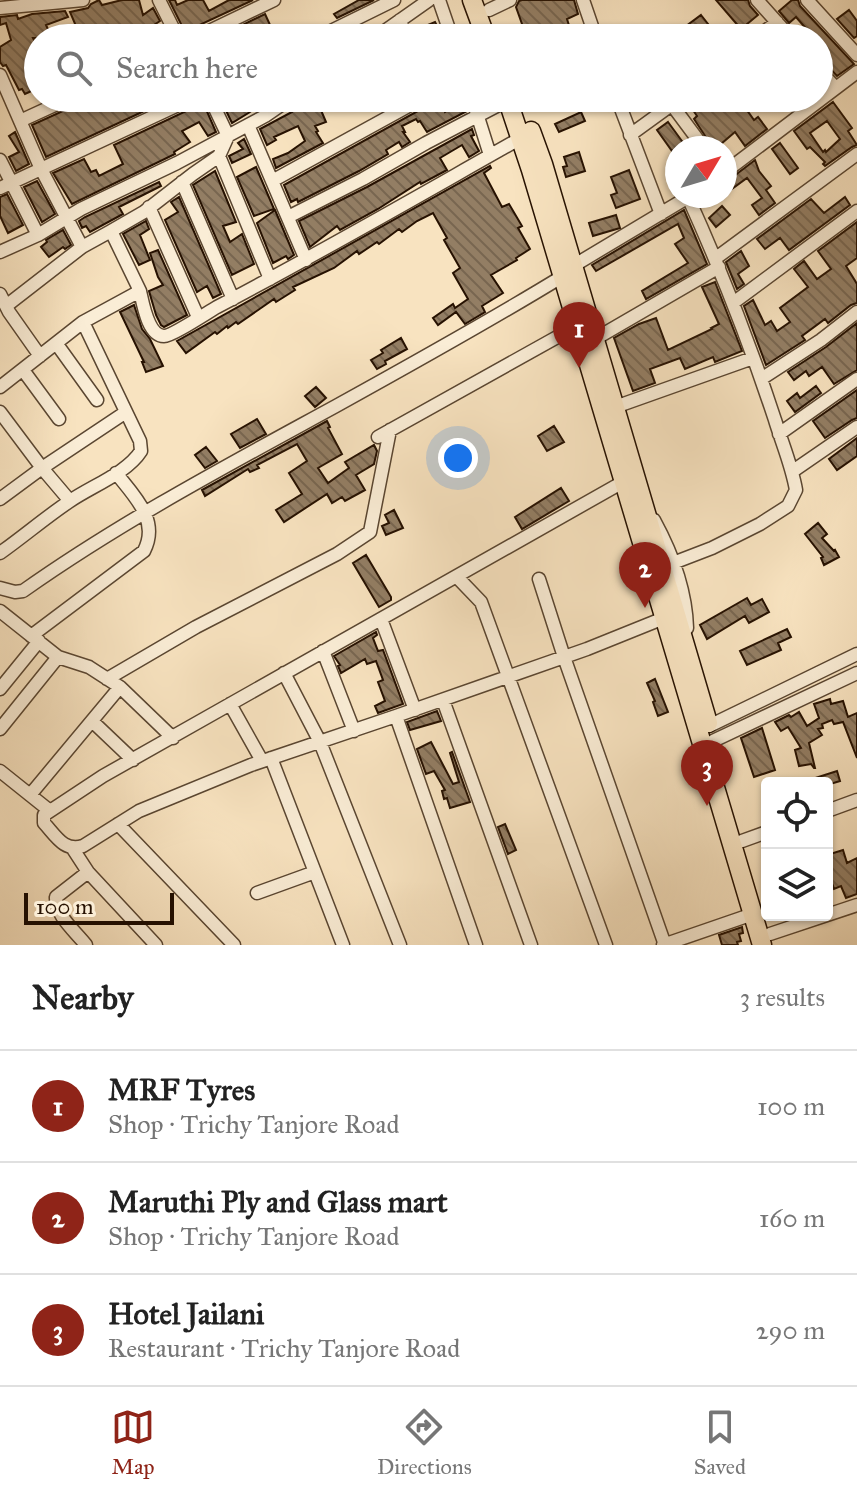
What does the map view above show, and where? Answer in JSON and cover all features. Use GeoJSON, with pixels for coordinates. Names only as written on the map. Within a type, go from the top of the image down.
{"type":"FeatureCollection","features":[{"type":"Feature","properties":{"kind":"highway"},"geometry":{"type":"LineString","coordinates":[[472,0],[481,24]]}},
{"type":"Feature","properties":{"kind":"highway"},"geometry":{"type":"LineString","coordinates":[[487,5],[493,24]]}},
{"type":"Feature","properties":{"kind":"highway"},"geometry":{"type":"LineString","coordinates":[[515,112],[521,138],[595,339],[686,646],[768,941]]}},
{"type":"Feature","properties":{"kind":"highway"},"geometry":{"type":"LineString","coordinates":[[518,112],[543,164],[568,271],[577,326],[753,914],[768,941]]}},
{"type":"Feature","properties":{"kind":"street"},"geometry":{"type":"LineString","coordinates":[[6,5],[83,0]]}},
{"type":"Feature","properties":{"kind":"street"},"geometry":{"type":"LineString","coordinates":[[159,0],[171,24]]}},
{"type":"Feature","properties":{"kind":"street"},"geometry":{"type":"LineString","coordinates":[[224,24],[274,0]]}},
{"type":"Feature","properties":{"kind":"street"},"geometry":{"type":"LineString","coordinates":[[345,24],[394,0]]}},
{"type":"Feature","properties":{"kind":"street"},"geometry":{"type":"LineString","coordinates":[[394,24],[429,0]]}},
{"type":"Feature","properties":{"kind":"street"},"geometry":{"type":"LineString","coordinates":[[439,0],[447,24]]}},
{"type":"Feature","properties":{"kind":"street"},"geometry":{"type":"LineString","coordinates":[[487,5],[510,0]]}},
{"type":"Feature","properties":{"kind":"street"},"geometry":{"type":"LineString","coordinates":[[583,0],[591,24]]}},
{"type":"Feature","properties":{"kind":"street"},"geometry":{"type":"LineString","coordinates":[[757,0],[777,22],[774,24]]}},
{"type":"Feature","properties":{"kind":"street"},"geometry":{"type":"LineString","coordinates":[[807,0],[829,24]]}},
{"type":"Feature","properties":{"kind":"street"},"geometry":{"type":"LineString","coordinates":[[400,20],[401,24]]}},
{"type":"Feature","properties":{"kind":"street"},"geometry":{"type":"LineString","coordinates":[[833,29],[857,55]]}},
{"type":"Feature","properties":{"kind":"street"},"geometry":{"type":"LineString","coordinates":[[833,90],[857,72]]}},
{"type":"Feature","properties":{"kind":"street"},"geometry":{"type":"LineString","coordinates":[[0,75],[41,169],[82,247]]}},
{"type":"Feature","properties":{"kind":"street"},"geometry":{"type":"LineString","coordinates":[[833,85],[836,88]]}},
{"type":"Feature","properties":{"kind":"street"},"geometry":{"type":"LineString","coordinates":[[20,121],[40,112]]}},
{"type":"Feature","properties":{"kind":"street"},"geometry":{"type":"LineString","coordinates":[[6,185],[164,112]]}},
{"type":"Feature","properties":{"kind":"street"},"geometry":{"type":"LineString","coordinates":[[40,356],[3,300],[149,207],[219,156],[228,136],[217,112]]}},
{"type":"Feature","properties":{"kind":"street"},"geometry":{"type":"LineString","coordinates":[[0,252],[177,163],[269,112]]}},
{"type":"Feature","properties":{"kind":"street"},"geometry":{"type":"LineString","coordinates":[[272,181],[398,112]]}},
{"type":"Feature","properties":{"kind":"street"},"geometry":{"type":"LineString","coordinates":[[477,112],[490,155]]}},
{"type":"Feature","properties":{"kind":"street"},"geometry":{"type":"LineString","coordinates":[[288,217],[484,112]]}},
{"type":"Feature","properties":{"kind":"street"},"geometry":{"type":"LineString","coordinates":[[622,112],[661,214]]}},
{"type":"Feature","properties":{"kind":"street"},"geometry":{"type":"LineString","coordinates":[[630,135],[661,112]]}},
{"type":"Feature","properties":{"kind":"street"},"geometry":{"type":"LineString","coordinates":[[683,112],[697,136]]}},
{"type":"Feature","properties":{"kind":"street"},"geometry":{"type":"LineString","coordinates":[[737,163],[804,112]]}},
{"type":"Feature","properties":{"kind":"street"},"geometry":{"type":"LineString","coordinates":[[248,125],[306,260]]}},
{"type":"Feature","properties":{"kind":"street"},"geometry":{"type":"LineString","coordinates":[[111,231],[140,291],[151,330],[164,336],[306,260],[521,138]]}},
{"type":"Feature","properties":{"kind":"street"},"geometry":{"type":"LineString","coordinates":[[595,339],[718,263],[857,154]]}},
{"type":"Feature","properties":{"kind":"street"},"geometry":{"type":"LineString","coordinates":[[219,156],[270,279]]}},
{"type":"Feature","properties":{"kind":"street"},"geometry":{"type":"LineString","coordinates":[[0,160],[6,185],[38,235]]}},
{"type":"Feature","properties":{"kind":"street"},"geometry":{"type":"LineString","coordinates":[[182,182],[233,299]]}},
{"type":"Feature","properties":{"kind":"street"},"geometry":{"type":"LineString","coordinates":[[149,207],[198,317]]}},
{"type":"Feature","properties":{"kind":"street"},"geometry":{"type":"LineString","coordinates":[[0,588],[23,591],[146,512],[479,326],[671,208]]}},
{"type":"Feature","properties":{"kind":"street"},"geometry":{"type":"LineString","coordinates":[[673,563],[760,524],[788,506],[796,490],[793,471],[761,379],[694,208]]}},
{"type":"Feature","properties":{"kind":"street"},"geometry":{"type":"LineString","coordinates":[[733,303],[857,211]]}},
{"type":"Feature","properties":{"kind":"street"},"geometry":{"type":"LineString","coordinates":[[0,387],[83,322],[140,291]]}},
{"type":"Feature","properties":{"kind":"street"},"geometry":{"type":"LineString","coordinates":[[761,379],[857,312]]}},
{"type":"Feature","properties":{"kind":"street"},"geometry":{"type":"LineString","coordinates":[[0,553],[70,501],[116,473],[138,457],[141,451],[140,441],[83,322]]}},
{"type":"Feature","properties":{"kind":"street"},"geometry":{"type":"LineString","coordinates":[[378,437],[577,326]]}},
{"type":"Feature","properties":{"kind":"street"},"geometry":{"type":"LineString","coordinates":[[56,343],[97,400]]}},
{"type":"Feature","properties":{"kind":"street"},"geometry":{"type":"LineString","coordinates":[[615,407],[753,358]]}},
{"type":"Feature","properties":{"kind":"street"},"geometry":{"type":"LineString","coordinates":[[23,370],[59,419]]}},
{"type":"Feature","properties":{"kind":"street"},"geometry":{"type":"LineString","coordinates":[[779,434],[857,379]]}},
{"type":"Feature","properties":{"kind":"street"},"geometry":{"type":"LineString","coordinates":[[0,412],[70,501]]}},
{"type":"Feature","properties":{"kind":"street"},"geometry":{"type":"LineString","coordinates":[[0,499],[126,412]]}},
{"type":"Feature","properties":{"kind":"street"},"geometry":{"type":"LineString","coordinates":[[793,471],[857,427]]}},
{"type":"Feature","properties":{"kind":"street"},"geometry":{"type":"LineString","coordinates":[[107,679],[196,627],[337,554],[370,532],[390,430]]}},
{"type":"Feature","properties":{"kind":"street"},"geometry":{"type":"LineString","coordinates":[[0,689],[35,638],[144,551],[150,534],[146,512],[116,473]]}},
{"type":"Feature","properties":{"kind":"street"},"geometry":{"type":"LineString","coordinates":[[156,945],[88,872],[73,849],[65,846],[44,823],[44,815],[103,776],[623,482]]}},
{"type":"Feature","properties":{"kind":"street"},"geometry":{"type":"LineString","coordinates":[[644,504],[663,537],[673,563],[687,623],[686,646]]}},
{"type":"Feature","properties":{"kind":"street"},"geometry":{"type":"LineString","coordinates":[[457,577],[481,602],[606,945]]}},
{"type":"Feature","properties":{"kind":"street"},"geometry":{"type":"LineString","coordinates":[[539,579],[664,945],[753,914]]}},
{"type":"Feature","properties":{"kind":"street"},"geometry":{"type":"LineString","coordinates":[[2,616],[58,657],[89,667],[120,687],[173,738]]}},
{"type":"Feature","properties":{"kind":"street"},"geometry":{"type":"LineString","coordinates":[[73,849],[139,811],[267,759],[508,677],[664,618]]}},
{"type":"Feature","properties":{"kind":"street"},"geometry":{"type":"LineString","coordinates":[[381,619],[415,710]]}},
{"type":"Feature","properties":{"kind":"street"},"geometry":{"type":"LineString","coordinates":[[323,651],[354,731]]}},
{"type":"Feature","properties":{"kind":"street"},"geometry":{"type":"LineString","coordinates":[[711,733],[857,654]]}},
{"type":"Feature","properties":{"kind":"street"},"geometry":{"type":"LineString","coordinates":[[0,729],[58,657]]}},
{"type":"Feature","properties":{"kind":"street"},"geometry":{"type":"LineString","coordinates":[[284,673],[320,742],[400,945]]}},
{"type":"Feature","properties":{"kind":"street"},"geometry":{"type":"LineString","coordinates":[[711,733],[857,673]]}},
{"type":"Feature","properties":{"kind":"street"},"geometry":{"type":"LineString","coordinates":[[30,795],[120,687]]}},
{"type":"Feature","properties":{"kind":"street"},"geometry":{"type":"LineString","coordinates":[[443,700],[531,945]]}},
{"type":"Feature","properties":{"kind":"street"},"geometry":{"type":"LineString","coordinates":[[230,704],[267,759],[343,945]]}},
{"type":"Feature","properties":{"kind":"street"},"geometry":{"type":"LineString","coordinates":[[396,716],[476,945]]}},
{"type":"Feature","properties":{"kind":"street"},"geometry":{"type":"LineString","coordinates":[[92,721],[133,760]]}},
{"type":"Feature","properties":{"kind":"street"},"geometry":{"type":"LineString","coordinates":[[0,771],[50,811]]}},
{"type":"Feature","properties":{"kind":"street"},"geometry":{"type":"LineString","coordinates":[[833,809],[857,800]]}},
{"type":"Feature","properties":{"kind":"street"},"geometry":{"type":"LineString","coordinates":[[118,824],[234,945]]}},
{"type":"Feature","properties":{"kind":"street"},"geometry":{"type":"LineString","coordinates":[[742,841],[761,834]]}},
{"type":"Feature","properties":{"kind":"street"},"geometry":{"type":"LineString","coordinates":[[86,945],[63,917],[56,897],[88,872]]}},
{"type":"Feature","properties":{"kind":"street"},"geometry":{"type":"LineString","coordinates":[[257,893],[315,872]]}},
{"type":"Feature","properties":{"kind":"street"},"geometry":{"type":"LineString","coordinates":[[768,941],[857,905]]}},
{"type":"Feature","properties":{"kind":"street"},"geometry":{"type":"LineString","coordinates":[[213,945],[224,935]]}},
{"type":"Feature","properties":{"kind":"building"},"geometry":{"type":"Polygon","coordinates":[[[99,0],[102,5],[139,0],[143,15],[153,8],[160,21],[156,24],[75,24],[70,12],[88,8],[99,0]]]}},
{"type":"Feature","properties":{"kind":"building"},"geometry":{"type":"Polygon","coordinates":[[[169,0],[175,0],[177,5],[188,0],[203,0],[209,11],[229,0],[253,0],[201,24],[181,24],[169,0]]]}},
{"type":"Feature","properties":{"kind":"building"},"geometry":{"type":"Polygon","coordinates":[[[359,0],[374,0],[337,18],[334,14],[359,0]]]}},
{"type":"Feature","properties":{"kind":"building"},"geometry":{"type":"Polygon","coordinates":[[[574,0],[578,14],[567,19],[569,24],[522,24],[516,7],[519,1],[574,0]]]}},
{"type":"Feature","properties":{"kind":"building"},"geometry":{"type":"Polygon","coordinates":[[[716,0],[748,0],[758,15],[747,24],[737,24],[716,0]]]}},
{"type":"Feature","properties":{"kind":"building"},"geometry":{"type":"Polygon","coordinates":[[[792,0],[798,0],[817,24],[802,24],[796,17],[789,23],[779,11],[792,0]]]}},
{"type":"Feature","properties":{"kind":"building"},"geometry":{"type":"Polygon","coordinates":[[[849,10],[857,21],[857,36],[854,38],[837,19],[849,10]]]}},
{"type":"Feature","properties":{"kind":"building"},"geometry":{"type":"Polygon","coordinates":[[[65,11],[68,17],[49,24],[24,24],[24,92],[19,90],[6,65],[0,62],[0,47],[11,40],[6,23],[0,25],[0,17],[17,15],[18,19],[32,14],[65,11]]]}},
{"type":"Feature","properties":{"kind":"building"},"geometry":{"type":"Polygon","coordinates":[[[265,14],[270,24],[245,24],[265,14]]]}},
{"type":"Feature","properties":{"kind":"building"},"geometry":{"type":"Polygon","coordinates":[[[701,15],[708,24],[689,24],[701,15]]]}},
{"type":"Feature","properties":{"kind":"building"},"geometry":{"type":"Polygon","coordinates":[[[833,41],[854,64],[837,76],[833,72],[833,41]]]}},
{"type":"Feature","properties":{"kind":"building"},"geometry":{"type":"Polygon","coordinates":[[[833,102],[852,128],[848,131],[857,145],[825,166],[825,162],[810,147],[807,149],[794,131],[820,112],[833,112],[833,102]],[[827,121],[810,133],[826,152],[840,139],[827,121]]]}},
{"type":"Feature","properties":{"kind":"building"},"geometry":{"type":"Polygon","coordinates":[[[61,112],[142,112],[46,157],[32,125],[61,112]]]}},
{"type":"Feature","properties":{"kind":"building"},"geometry":{"type":"Polygon","coordinates":[[[184,112],[207,112],[216,132],[208,136],[199,122],[182,131],[190,142],[175,154],[72,204],[53,173],[84,159],[91,172],[96,170],[99,176],[123,164],[114,145],[184,112]]]}},
{"type":"Feature","properties":{"kind":"building"},"geometry":{"type":"Polygon","coordinates":[[[227,112],[250,112],[232,123],[227,112]]]}},
{"type":"Feature","properties":{"kind":"building"},"geometry":{"type":"Polygon","coordinates":[[[292,112],[322,112],[326,122],[315,126],[323,143],[276,168],[273,159],[305,141],[298,126],[274,137],[276,140],[267,145],[260,129],[292,112]]]}},
{"type":"Feature","properties":{"kind":"building"},"geometry":{"type":"Polygon","coordinates":[[[416,112],[465,112],[427,132],[416,119],[402,126],[410,142],[402,147],[399,142],[386,150],[388,154],[298,202],[297,199],[291,202],[284,185],[416,112]]]}},
{"type":"Feature","properties":{"kind":"building"},"geometry":{"type":"Polygon","coordinates":[[[581,112],[585,121],[559,132],[555,124],[581,112]]]}},
{"type":"Feature","properties":{"kind":"building"},"geometry":{"type":"Polygon","coordinates":[[[694,112],[748,112],[754,120],[758,117],[767,129],[745,146],[735,132],[730,136],[705,136],[694,119],[697,116],[694,112]]]}},
{"type":"Feature","properties":{"kind":"building"},"geometry":{"type":"Polygon","coordinates":[[[668,122],[678,136],[665,136],[665,141],[657,130],[668,122]]]}},
{"type":"Feature","properties":{"kind":"building"},"geometry":{"type":"Polygon","coordinates":[[[472,129],[474,135],[471,136],[479,151],[469,157],[462,145],[440,158],[447,170],[420,182],[340,230],[337,226],[310,247],[299,221],[472,129]]]}},
{"type":"Feature","properties":{"kind":"building"},"geometry":{"type":"Polygon","coordinates":[[[15,132],[29,164],[16,171],[9,157],[19,152],[9,136],[15,132]]]}},
{"type":"Feature","properties":{"kind":"building"},"geometry":{"type":"Polygon","coordinates":[[[244,139],[251,154],[232,163],[229,156],[243,149],[238,143],[244,139]]]}},
{"type":"Feature","properties":{"kind":"building"},"geometry":{"type":"Polygon","coordinates":[[[780,143],[798,168],[790,174],[772,149],[780,143]]]}},
{"type":"Feature","properties":{"kind":"building"},"geometry":{"type":"Polygon","coordinates":[[[579,152],[585,171],[566,177],[564,157],[579,152]]]}},
{"type":"Feature","properties":{"kind":"building"},"geometry":{"type":"Polygon","coordinates":[[[755,160],[771,186],[766,190],[775,203],[759,215],[752,205],[762,198],[747,178],[737,185],[737,174],[755,160]]]}},
{"type":"Feature","properties":{"kind":"building"},"geometry":{"type":"Polygon","coordinates":[[[490,166],[484,173],[502,207],[509,204],[522,226],[518,228],[530,249],[491,275],[503,293],[482,306],[485,312],[465,324],[456,312],[438,325],[433,318],[453,304],[455,308],[468,299],[453,273],[460,268],[433,213],[293,287],[295,290],[276,302],[274,299],[238,324],[227,326],[217,334],[215,332],[186,353],[177,341],[490,166]]]}},
{"type":"Feature","properties":{"kind":"building"},"geometry":{"type":"Polygon","coordinates":[[[256,167],[274,209],[254,216],[237,177],[256,167]]]}},
{"type":"Feature","properties":{"kind":"building"},"geometry":{"type":"Polygon","coordinates":[[[629,170],[640,199],[616,208],[611,195],[617,193],[611,177],[629,170]]]}},
{"type":"Feature","properties":{"kind":"building"},"geometry":{"type":"Polygon","coordinates":[[[215,171],[236,222],[223,226],[230,242],[242,234],[254,264],[232,275],[193,185],[215,171]]]}},
{"type":"Feature","properties":{"kind":"building"},"geometry":{"type":"Polygon","coordinates":[[[37,181],[55,214],[42,222],[24,187],[37,181]]]}},
{"type":"Feature","properties":{"kind":"building"},"geometry":{"type":"Polygon","coordinates":[[[159,182],[161,186],[119,207],[123,214],[90,232],[86,226],[82,228],[79,221],[85,217],[159,182]]]}},
{"type":"Feature","properties":{"kind":"building"},"geometry":{"type":"Polygon","coordinates":[[[7,194],[23,225],[8,233],[0,216],[0,197],[7,194]]]}},
{"type":"Feature","properties":{"kind":"building"},"geometry":{"type":"Polygon","coordinates":[[[179,197],[221,294],[213,298],[207,286],[197,292],[165,220],[178,212],[171,202],[179,197]]]}},
{"type":"Feature","properties":{"kind":"building"},"geometry":{"type":"Polygon","coordinates":[[[845,197],[850,205],[789,250],[780,238],[765,249],[757,239],[811,199],[824,213],[845,197]]]}},
{"type":"Feature","properties":{"kind":"building"},"geometry":{"type":"Polygon","coordinates":[[[720,208],[730,215],[716,227],[709,218],[720,208]]]}},
{"type":"Feature","properties":{"kind":"building"},"geometry":{"type":"Polygon","coordinates":[[[275,210],[294,255],[273,263],[257,223],[275,210]]]}},
{"type":"Feature","properties":{"kind":"building"},"geometry":{"type":"Polygon","coordinates":[[[684,210],[707,264],[646,299],[642,291],[688,263],[675,244],[684,238],[678,224],[596,271],[592,265],[684,210]]]}},
{"type":"Feature","properties":{"kind":"building"},"geometry":{"type":"Polygon","coordinates":[[[616,215],[620,228],[593,236],[589,223],[616,215]]]}},
{"type":"Feature","properties":{"kind":"building"},"geometry":{"type":"Polygon","coordinates":[[[146,221],[149,229],[140,235],[150,260],[139,265],[123,234],[146,221]]]}},
{"type":"Feature","properties":{"kind":"building"},"geometry":{"type":"Polygon","coordinates":[[[857,222],[857,258],[846,266],[857,284],[857,303],[828,323],[825,319],[802,336],[805,340],[766,365],[744,306],[753,300],[765,325],[771,321],[777,331],[790,322],[780,308],[808,287],[794,269],[804,261],[817,279],[831,269],[818,251],[857,222]]]}},
{"type":"Feature","properties":{"kind":"building"},"geometry":{"type":"Polygon","coordinates":[[[63,230],[71,245],[49,257],[41,247],[46,240],[63,230]]]}},
{"type":"Feature","properties":{"kind":"building"},"geometry":{"type":"Polygon","coordinates":[[[158,250],[187,315],[164,327],[156,315],[149,291],[163,285],[150,253],[158,250]]]}},
{"type":"Feature","properties":{"kind":"building"},"geometry":{"type":"Polygon","coordinates":[[[741,251],[749,266],[738,274],[744,284],[737,289],[726,262],[741,251]]]}},
{"type":"Feature","properties":{"kind":"building"},"geometry":{"type":"Polygon","coordinates":[[[715,282],[742,351],[715,362],[713,357],[685,369],[680,358],[650,369],[655,383],[633,391],[614,338],[656,318],[668,350],[712,329],[719,324],[702,287],[715,282]]]}},
{"type":"Feature","properties":{"kind":"building"},"geometry":{"type":"Polygon","coordinates":[[[134,305],[142,329],[163,366],[146,372],[120,312],[134,305]]]}},
{"type":"Feature","properties":{"kind":"building"},"geometry":{"type":"Polygon","coordinates":[[[857,323],[857,370],[834,384],[822,367],[809,376],[806,371],[794,380],[788,372],[857,323]]]}},
{"type":"Feature","properties":{"kind":"building"},"geometry":{"type":"Polygon","coordinates":[[[401,338],[407,349],[377,369],[371,360],[401,338]]]}},
{"type":"Feature","properties":{"kind":"building"},"geometry":{"type":"Polygon","coordinates":[[[816,386],[821,393],[795,412],[787,401],[797,393],[800,398],[816,386]]]}},
{"type":"Feature","properties":{"kind":"building"},"geometry":{"type":"Polygon","coordinates":[[[316,387],[326,398],[315,407],[305,396],[316,387]]]}},
{"type":"Feature","properties":{"kind":"building"},"geometry":{"type":"Polygon","coordinates":[[[857,390],[857,418],[825,438],[813,421],[857,390]]]}},
{"type":"Feature","properties":{"kind":"building"},"geometry":{"type":"Polygon","coordinates":[[[257,419],[266,434],[240,448],[231,434],[257,419]]]}},
{"type":"Feature","properties":{"kind":"building"},"geometry":{"type":"Polygon","coordinates":[[[327,421],[342,454],[318,468],[328,483],[349,468],[345,462],[374,445],[377,451],[374,464],[356,475],[365,490],[345,501],[342,497],[332,503],[327,494],[284,522],[276,510],[302,494],[289,473],[307,461],[297,444],[205,496],[202,490],[327,421]]]}},
{"type":"Feature","properties":{"kind":"building"},"geometry":{"type":"Polygon","coordinates":[[[554,426],[564,442],[547,451],[538,436],[554,426]]]}},
{"type":"Feature","properties":{"kind":"building"},"geometry":{"type":"Polygon","coordinates":[[[857,438],[857,456],[837,470],[829,459],[857,438]]]}},
{"type":"Feature","properties":{"kind":"building"},"geometry":{"type":"Polygon","coordinates":[[[206,447],[217,461],[205,468],[195,455],[206,447]]]}},
{"type":"Feature","properties":{"kind":"building"},"geometry":{"type":"Polygon","coordinates":[[[561,488],[569,501],[522,529],[515,517],[561,488]]]}},
{"type":"Feature","properties":{"kind":"building"},"geometry":{"type":"Polygon","coordinates":[[[394,510],[403,528],[386,535],[382,526],[389,523],[385,515],[394,510]]]}},
{"type":"Feature","properties":{"kind":"building"},"geometry":{"type":"Polygon","coordinates":[[[818,523],[827,534],[822,538],[839,557],[824,565],[823,557],[805,534],[818,523]]]}},
{"type":"Feature","properties":{"kind":"building"},"geometry":{"type":"Polygon","coordinates":[[[366,555],[391,597],[379,607],[353,563],[366,555]]]}},
{"type":"Feature","properties":{"kind":"building"},"geometry":{"type":"Polygon","coordinates":[[[747,598],[751,605],[762,599],[769,612],[749,623],[745,616],[707,639],[700,625],[747,598]]]}},
{"type":"Feature","properties":{"kind":"building"},"geometry":{"type":"Polygon","coordinates":[[[787,629],[791,637],[778,643],[781,650],[747,665],[740,651],[787,629]]]}},
{"type":"Feature","properties":{"kind":"building"},"geometry":{"type":"Polygon","coordinates":[[[376,632],[373,638],[378,651],[383,650],[403,704],[378,713],[375,706],[385,701],[378,682],[383,680],[376,661],[367,664],[365,659],[341,673],[334,656],[376,632]]]}},
{"type":"Feature","properties":{"kind":"building"},"geometry":{"type":"Polygon","coordinates":[[[655,679],[668,712],[658,716],[647,683],[655,679]]]}},
{"type":"Feature","properties":{"kind":"building"},"geometry":{"type":"Polygon","coordinates":[[[830,699],[831,704],[843,701],[848,717],[857,713],[857,758],[843,722],[834,724],[832,720],[822,724],[823,728],[818,729],[822,735],[809,743],[815,768],[811,764],[799,766],[795,750],[801,748],[788,727],[781,731],[775,722],[799,712],[807,726],[819,718],[814,704],[830,699]]]}},
{"type":"Feature","properties":{"kind":"building"},"geometry":{"type":"Polygon","coordinates":[[[437,711],[441,721],[410,730],[407,722],[437,711]]]}},
{"type":"Feature","properties":{"kind":"building"},"geometry":{"type":"Polygon","coordinates":[[[762,728],[775,770],[754,777],[741,738],[762,728]]]}},
{"type":"Feature","properties":{"kind":"building"},"geometry":{"type":"Polygon","coordinates":[[[431,742],[453,784],[459,782],[452,752],[470,802],[450,808],[447,798],[444,799],[442,791],[445,790],[434,771],[426,774],[417,749],[431,742]]]}},
{"type":"Feature","properties":{"kind":"building"},"geometry":{"type":"Polygon","coordinates":[[[837,771],[840,781],[833,783],[833,777],[818,777],[837,771]]]}},
{"type":"Feature","properties":{"kind":"building"},"geometry":{"type":"Polygon","coordinates":[[[505,824],[516,850],[508,854],[498,827],[505,824]]]}},
{"type":"Feature","properties":{"kind":"building"},"geometry":{"type":"Polygon","coordinates":[[[843,850],[847,863],[857,858],[857,894],[846,898],[841,886],[834,889],[833,853],[843,850]]]}},
{"type":"Feature","properties":{"kind":"building"},"geometry":{"type":"Polygon","coordinates":[[[742,927],[738,945],[722,945],[719,935],[742,927]]]}},
{"type":"Feature","properties":{"kind":"place","name":"MRF Tyres"},"geometry":{"type":"Point","coordinates":[579,368]}},
{"type":"Feature","properties":{"kind":"place","name":"Maruthi Ply and Glass mart"},"geometry":{"type":"Point","coordinates":[645,608]}},
{"type":"Feature","properties":{"kind":"place","name":"Hotel Jailani"},"geometry":{"type":"Point","coordinates":[707,806]}}]}
